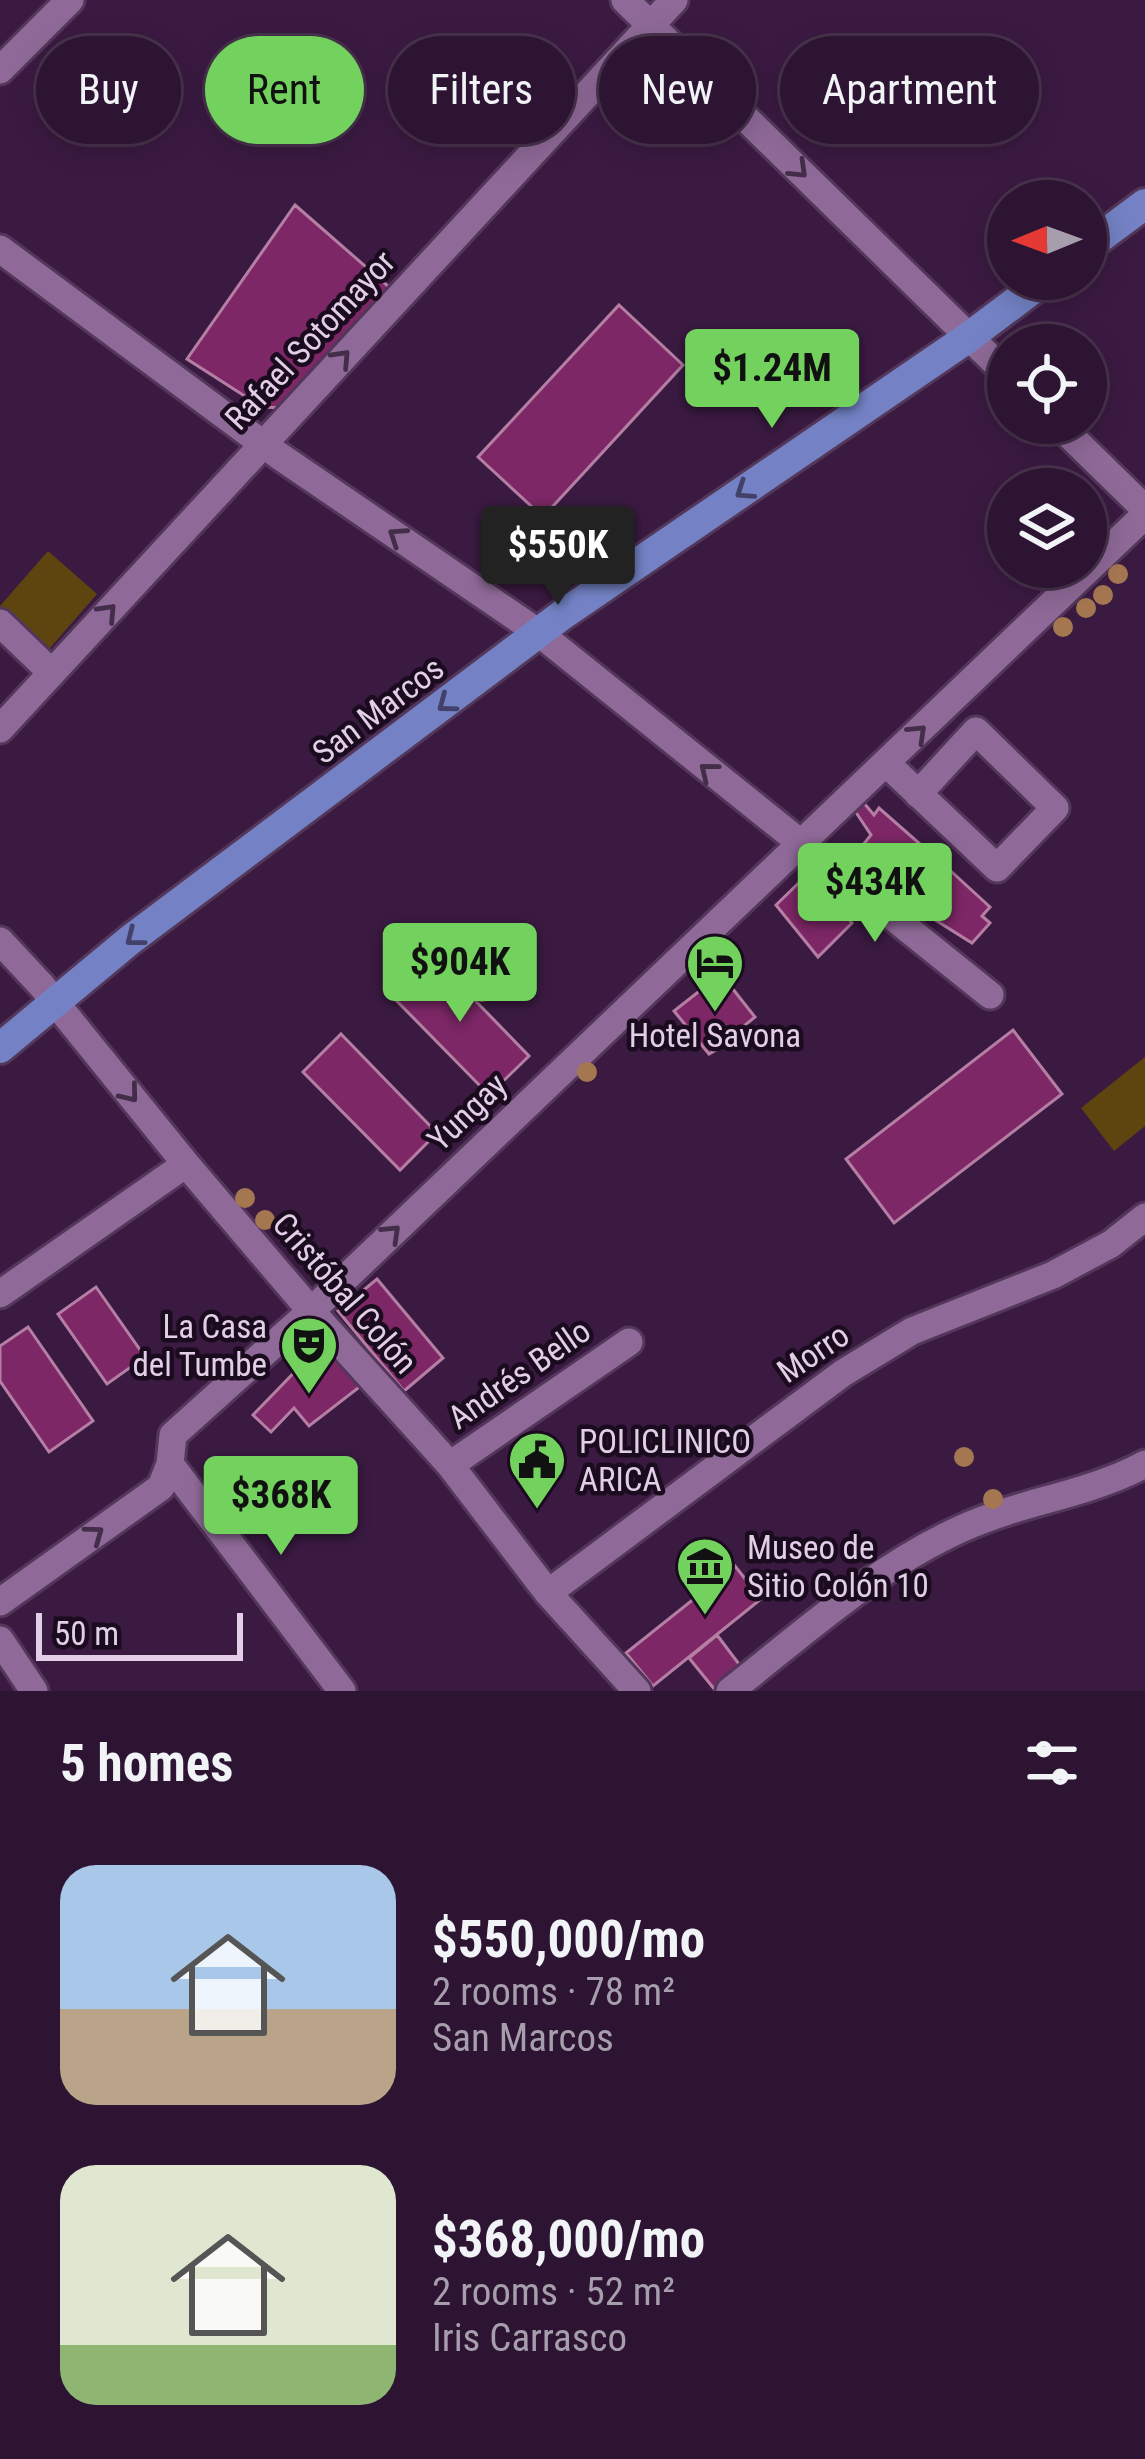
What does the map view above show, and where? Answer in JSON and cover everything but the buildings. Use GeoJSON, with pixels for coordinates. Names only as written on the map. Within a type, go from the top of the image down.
{"type":"FeatureCollection","features":[{"type":"Feature","properties":{"kind":"main road"},"geometry":{"type":"LineString","coordinates":[[1107,232],[1145,204]]}},
{"type":"Feature","properties":{"kind":"main road","name":"San Marcos"},"geometry":{"type":"LineString","coordinates":[[0,1048],[130,940],[539,634],[1018,300]]}},
{"type":"Feature","properties":{"kind":"street"},"geometry":{"type":"LineString","coordinates":[[0,70],[70,0]]}},
{"type":"Feature","properties":{"kind":"street"},"geometry":{"type":"LineString","coordinates":[[626,0],[987,355]]}},
{"type":"Feature","properties":{"kind":"street","name":"Rafael Sotomayor"},"geometry":{"type":"LineString","coordinates":[[0,729],[674,0]]}},
{"type":"Feature","properties":{"kind":"street"},"geometry":{"type":"LineString","coordinates":[[0,249],[262,444],[539,634],[990,995]]}},
{"type":"Feature","properties":{"kind":"street"},"geometry":{"type":"LineString","coordinates":[[1079,444],[1145,512]]}},
{"type":"Feature","properties":{"kind":"street","name":"Yungay"},"geometry":{"type":"LineString","coordinates":[[0,1602],[161,1487],[173,1436],[311,1311],[1145,512]]}},
{"type":"Feature","properties":{"kind":"street"},"geometry":{"type":"LineString","coordinates":[[0,623],[52,673]]}},
{"type":"Feature","properties":{"kind":"street"},"geometry":{"type":"LineString","coordinates":[[886,763],[918,794],[997,868],[1054,808],[976,731],[918,794]]}},
{"type":"Feature","properties":{"kind":"street","name":"Cristóbal Colón"},"geometry":{"type":"LineString","coordinates":[[0,941],[311,1311],[450,1465],[548,1594],[638,1691]]}},
{"type":"Feature","properties":{"kind":"street"},"geometry":{"type":"LineString","coordinates":[[0,1294],[186,1164]]}},
{"type":"Feature","properties":{"kind":"street","name":"Morro"},"geometry":{"type":"LineString","coordinates":[[548,1594],[844,1373],[912,1331],[1053,1275],[1111,1244],[1145,1217]]}},
{"type":"Feature","properties":{"kind":"street","name":"Andrés Bello"},"geometry":{"type":"LineString","coordinates":[[450,1465],[629,1342]]}},
{"type":"Feature","properties":{"kind":"street"},"geometry":{"type":"LineString","coordinates":[[170,1464],[342,1691]]}},
{"type":"Feature","properties":{"kind":"street"},"geometry":{"type":"LineString","coordinates":[[730,1691],[890,1565],[965,1527],[1043,1499],[1111,1482],[1145,1464]]}},
{"type":"Feature","properties":{"kind":"street"},"geometry":{"type":"LineString","coordinates":[[0,1640],[34,1691]]}},
{"type":"Feature","properties":{"kind":"shaded area"},"geometry":{"type":"Polygon","coordinates":[[[48,551],[97,594],[44,655],[0,615],[0,606],[48,551]]]}},
{"type":"Feature","properties":{"kind":"shaded area"},"geometry":{"type":"Polygon","coordinates":[[[1145,1057],[1145,1126],[1114,1151],[1081,1108],[1145,1057]]]}},
{"type":"Feature","properties":{"kind":"place","name":"Hotel Savona"},"geometry":{"type":"Point","coordinates":[715,1014]}},
{"type":"Feature","properties":{"kind":"place","name":"La Casa del Tumbe"},"geometry":{"type":"Point","coordinates":[309,1396]}},
{"type":"Feature","properties":{"kind":"place","name":"POLICLINICO ARICA"},"geometry":{"type":"Point","coordinates":[537,1511]}},
{"type":"Feature","properties":{"kind":"place","name":"Museo de Sitio Colón 10"},"geometry":{"type":"Point","coordinates":[705,1617]}}]}
